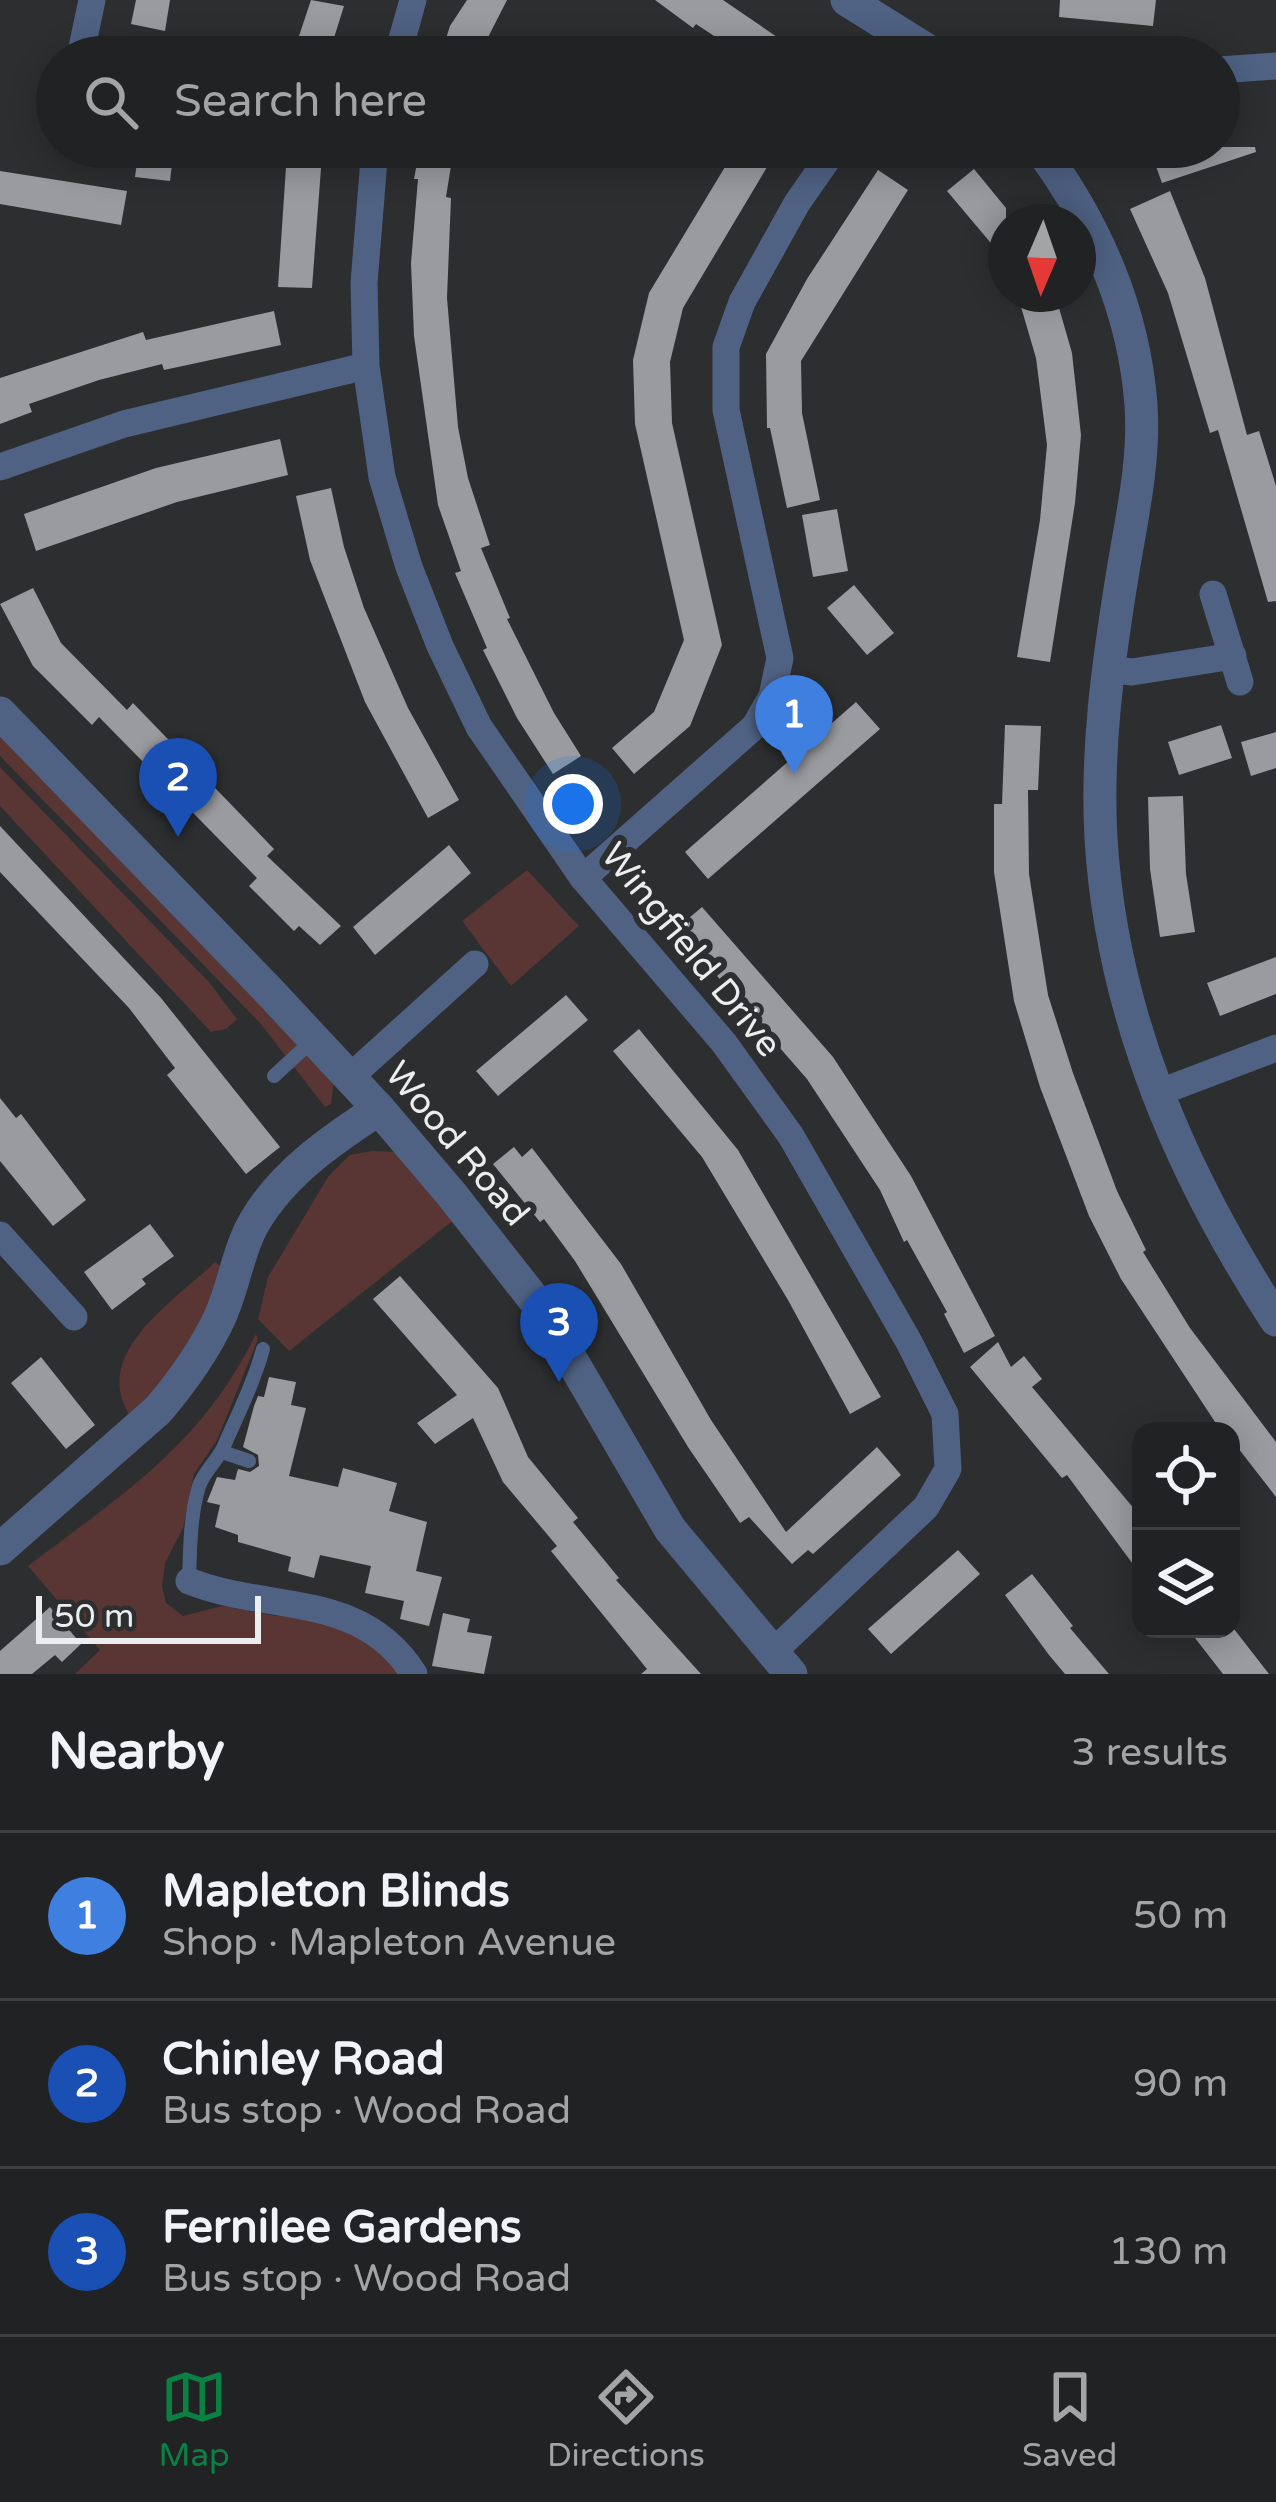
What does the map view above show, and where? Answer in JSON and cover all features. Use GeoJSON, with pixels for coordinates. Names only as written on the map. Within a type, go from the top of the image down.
{"type":"FeatureCollection","features":[{"type":"Feature","properties":{"kind":"street"},"geometry":{"type":"LineString","coordinates":[[84,36],[92,0]]}},
{"type":"Feature","properties":{"kind":"street"},"geometry":{"type":"LineString","coordinates":[[403,36],[413,0]]}},
{"type":"Feature","properties":{"kind":"street"},"geometry":{"type":"LineString","coordinates":[[847,0],[896,36]]}},
{"type":"Feature","properties":{"kind":"street"},"geometry":{"type":"LineString","coordinates":[[1240,69],[1276,66]]}},
{"type":"Feature","properties":{"kind":"street","name":"Wingfield Drive"},"geometry":{"type":"LineString","coordinates":[[373,168],[364,283],[366,366],[382,477],[409,567],[440,646],[479,727],[583,878],[724,1043],[791,1136],[945,1414],[948,1469],[926,1507],[782,1663]]}},
{"type":"Feature","properties":{"kind":"street"},"geometry":{"type":"LineString","coordinates":[[583,878],[755,726],[772,696],[780,658],[726,410],[726,347],[742,302],[821,168]]}},
{"type":"Feature","properties":{"kind":"street"},"geometry":{"type":"LineString","coordinates":[[1055,168],[1118,288],[1141,408],[1138,466],[1107,669],[1100,787],[1106,891],[1132,1020],[1155,1094],[1235,1257],[1276,1320]]}},
{"type":"Feature","properties":{"kind":"street"},"geometry":{"type":"LineString","coordinates":[[0,467],[124,424],[366,366]]}},
{"type":"Feature","properties":{"kind":"street"},"geometry":{"type":"LineString","coordinates":[[1107,669],[1236,669],[1213,594]]}},
{"type":"Feature","properties":{"kind":"street","name":"Wood Road"},"geometry":{"type":"LineString","coordinates":[[0,713],[379,1108],[543,1311],[670,1529],[782,1663]]}},
{"type":"Feature","properties":{"kind":"street"},"geometry":{"type":"LineString","coordinates":[[350,1077],[475,964]]}},
{"type":"Feature","properties":{"kind":"street"},"geometry":{"type":"LineString","coordinates":[[1155,1094],[1276,1048]]}},
{"type":"Feature","properties":{"kind":"street"},"geometry":{"type":"LineString","coordinates":[[0,1549],[158,1410],[219,1318],[253,1224],[275,1192],[379,1108]]}},
{"type":"Feature","properties":{"kind":"street"},"geometry":{"type":"LineString","coordinates":[[0,1235],[74,1317]]}},
{"type":"Feature","properties":{"kind":"street"},"geometry":{"type":"LineString","coordinates":[[189,1581],[217,1592],[328,1610],[355,1619],[403,1656],[414,1674]]}},
{"type":"Feature","properties":{"kind":"lane"},"geometry":{"type":"LineString","coordinates":[[274,1076],[314,1039]]}},
{"type":"Feature","properties":{"kind":"lane"},"geometry":{"type":"LineString","coordinates":[[189,1581],[198,1490],[258,1384],[263,1349]]}},
{"type":"Feature","properties":{"kind":"lane"},"geometry":{"type":"LineString","coordinates":[[222,1452],[248,1461]]}},
{"type":"Feature","properties":{"kind":"shaded area"},"geometry":{"type":"Polygon","coordinates":[[[0,730],[334,1080],[331,1104],[325,1107],[260,1023],[0,756],[0,730]]]}},
{"type":"Feature","properties":{"kind":"shaded area"},"geometry":{"type":"Polygon","coordinates":[[[0,767],[209,982],[237,1019],[226,1029],[211,1032],[0,806],[0,767]]]}},
{"type":"Feature","properties":{"kind":"shaded area"},"geometry":{"type":"Polygon","coordinates":[[[527,870],[579,926],[511,986],[462,921],[527,870]]]}},
{"type":"Feature","properties":{"kind":"shaded area"},"geometry":{"type":"Polygon","coordinates":[[[398,1152],[460,1215],[289,1351],[258,1319],[268,1277],[328,1177],[350,1155],[398,1152]]]}},
{"type":"Feature","properties":{"kind":"shaded area"},"geometry":{"type":"Polygon","coordinates":[[[215,1262],[222,1267],[215,1293],[163,1392],[129,1414],[120,1391],[129,1348],[161,1310],[215,1262]]]}},
{"type":"Feature","properties":{"kind":"shaded area"},"geometry":{"type":"Polygon","coordinates":[[[256,1334],[258,1339],[217,1440],[194,1474],[183,1528],[165,1563],[166,1603],[183,1616],[222,1606],[313,1617],[372,1643],[400,1674],[75,1674],[100,1650],[28,1566],[128,1490],[185,1438],[234,1373],[256,1334]]]}},
{"type":"Feature","properties":{"kind":"building"},"geometry":{"type":"Polygon","coordinates":[[[136,0],[170,0],[165,31],[131,24],[136,0]]]}},
{"type":"Feature","properties":{"kind":"building"},"geometry":{"type":"Polygon","coordinates":[[[311,0],[344,6],[335,36],[299,36],[311,0]]]}},
{"type":"Feature","properties":{"kind":"building"},"geometry":{"type":"Polygon","coordinates":[[[467,0],[507,0],[489,36],[447,36],[467,0]]]}},
{"type":"Feature","properties":{"kind":"building"},"geometry":{"type":"Polygon","coordinates":[[[655,0],[723,0],[776,36],[714,36],[696,24],[693,28],[655,0]]]}},
{"type":"Feature","properties":{"kind":"building"},"geometry":{"type":"Polygon","coordinates":[[[1060,0],[1156,0],[1153,26],[1059,17],[1060,0]]]}},
{"type":"Feature","properties":{"kind":"building"},"geometry":{"type":"Polygon","coordinates":[[[1240,147],[1255,147],[1256,152],[1240,157],[1240,147]]]}},
{"type":"Feature","properties":{"kind":"building"},"geometry":{"type":"Polygon","coordinates":[[[136,168],[172,168],[170,181],[135,177],[136,168]]]}},
{"type":"Feature","properties":{"kind":"building"},"geometry":{"type":"Polygon","coordinates":[[[286,168],[321,168],[312,288],[278,287],[286,168]]]}},
{"type":"Feature","properties":{"kind":"building"},"geometry":{"type":"Polygon","coordinates":[[[416,168],[451,168],[446,197],[451,198],[447,298],[458,427],[468,478],[490,545],[481,548],[507,619],[581,756],[553,774],[517,718],[483,650],[487,648],[455,573],[461,571],[438,505],[414,336],[411,263],[418,179],[414,179],[416,168]]]}},
{"type":"Feature","properties":{"kind":"building"},"geometry":{"type":"Polygon","coordinates":[[[724,168],[766,168],[683,308],[670,362],[672,423],[722,645],[690,726],[634,774],[612,748],[654,712],[684,640],[635,424],[633,360],[649,293],[724,168]]]}},
{"type":"Feature","properties":{"kind":"building"},"geometry":{"type":"Polygon","coordinates":[[[1157,168],[1207,168],[1162,183],[1157,168]]]}},
{"type":"Feature","properties":{"kind":"building"},"geometry":{"type":"Polygon","coordinates":[[[974,169],[1003,204],[988,204],[988,240],[947,191],[974,169]]]}},
{"type":"Feature","properties":{"kind":"building"},"geometry":{"type":"Polygon","coordinates":[[[878,170],[908,190],[801,361],[802,413],[820,500],[787,508],[767,428],[766,354],[807,279],[878,170]]]}},
{"type":"Feature","properties":{"kind":"building"},"geometry":{"type":"Polygon","coordinates":[[[0,171],[127,191],[121,225],[0,204],[0,171]]]}},
{"type":"Feature","properties":{"kind":"building"},"geometry":{"type":"Polygon","coordinates":[[[1170,191],[1205,278],[1247,435],[1259,431],[1276,486],[1276,601],[1268,602],[1218,430],[1210,433],[1168,293],[1130,209],[1170,191]]]}},
{"type":"Feature","properties":{"kind":"building"},"geometry":{"type":"Polygon","coordinates":[[[274,311],[281,345],[164,370],[162,364],[99,380],[29,404],[32,412],[0,424],[0,378],[143,332],[146,340],[274,311]]]}},
{"type":"Feature","properties":{"kind":"building"},"geometry":{"type":"Polygon","coordinates":[[[1023,312],[1060,312],[1072,353],[1081,435],[1050,662],[1017,657],[1047,445],[1036,358],[1023,312]]]}},
{"type":"Feature","properties":{"kind":"building"},"geometry":{"type":"Polygon","coordinates":[[[280,439],[288,475],[177,502],[36,551],[24,514],[156,468],[280,439]]]}},
{"type":"Feature","properties":{"kind":"building"},"geometry":{"type":"Polygon","coordinates":[[[331,488],[364,608],[408,708],[459,800],[428,818],[365,702],[310,560],[296,496],[331,488]]]}},
{"type":"Feature","properties":{"kind":"building"},"geometry":{"type":"Polygon","coordinates":[[[837,509],[848,571],[813,577],[802,515],[837,509]]]}},
{"type":"Feature","properties":{"kind":"building"},"geometry":{"type":"Polygon","coordinates":[[[854,585],[894,633],[867,655],[827,608],[854,585]]]}},
{"type":"Feature","properties":{"kind":"building"},"geometry":{"type":"Polygon","coordinates":[[[33,588],[61,643],[127,710],[133,703],[274,849],[267,856],[341,926],[320,945],[299,926],[294,931],[249,886],[257,878],[99,717],[92,725],[33,666],[0,604],[33,588]]]}},
{"type":"Feature","properties":{"kind":"building"},"geometry":{"type":"Polygon","coordinates":[[[856,702],[880,729],[708,879],[685,852],[856,702]]]}},
{"type":"Feature","properties":{"kind":"building"},"geometry":{"type":"Polygon","coordinates":[[[1005,725],[1041,726],[1038,790],[1028,790],[1029,874],[1048,995],[1143,1252],[1190,1328],[1276,1442],[1276,1497],[1240,1451],[1240,1422],[1215,1422],[1121,1279],[1089,1216],[1040,1087],[1014,1001],[994,872],[994,804],[1002,804],[1005,725]]]}},
{"type":"Feature","properties":{"kind":"building"},"geometry":{"type":"Polygon","coordinates":[[[1221,725],[1232,758],[1179,775],[1168,742],[1221,725]]]}},
{"type":"Feature","properties":{"kind":"building"},"geometry":{"type":"Polygon","coordinates":[[[1276,732],[1276,768],[1251,776],[1241,742],[1276,732]]]}},
{"type":"Feature","properties":{"kind":"building"},"geometry":{"type":"Polygon","coordinates":[[[1183,796],[1186,874],[1195,932],[1160,937],[1150,869],[1148,797],[1183,796]]]}},
{"type":"Feature","properties":{"kind":"building"},"geometry":{"type":"Polygon","coordinates":[[[0,826],[161,998],[280,1147],[246,1174],[167,1075],[175,1068],[129,1008],[0,872],[0,826]]]}},
{"type":"Feature","properties":{"kind":"building"},"geometry":{"type":"Polygon","coordinates":[[[449,845],[471,873],[375,955],[353,927],[449,845]]]}},
{"type":"Feature","properties":{"kind":"building"},"geometry":{"type":"Polygon","coordinates":[[[702,907],[833,1057],[911,1176],[995,1336],[964,1353],[947,1312],[907,1240],[904,1242],[880,1190],[807,1079],[676,929],[702,907]]]}},
{"type":"Feature","properties":{"kind":"building"},"geometry":{"type":"Polygon","coordinates":[[[1276,957],[1276,994],[1220,1016],[1207,983],[1276,957]]]}},
{"type":"Feature","properties":{"kind":"building"},"geometry":{"type":"Polygon","coordinates":[[[566,995],[588,1020],[498,1096],[476,1071],[566,995]]]}},
{"type":"Feature","properties":{"kind":"building"},"geometry":{"type":"Polygon","coordinates":[[[639,1029],[738,1150],[881,1397],[850,1414],[702,1157],[613,1051],[639,1029]]]}},
{"type":"Feature","properties":{"kind":"building"},"geometry":{"type":"Polygon","coordinates":[[[0,1098],[16,1118],[21,1114],[86,1200],[53,1226],[0,1161],[0,1098]]]}},
{"type":"Feature","properties":{"kind":"building"},"geometry":{"type":"Polygon","coordinates":[[[514,1147],[522,1157],[532,1148],[621,1264],[711,1420],[786,1532],[877,1447],[901,1475],[813,1554],[808,1550],[792,1564],[749,1517],[740,1523],[575,1261],[493,1164],[514,1147]]]}},
{"type":"Feature","properties":{"kind":"building"},"geometry":{"type":"Polygon","coordinates":[[[150,1224],[174,1256],[142,1279],[146,1284],[112,1310],[84,1272],[150,1224]]]}},
{"type":"Feature","properties":{"kind":"building"},"geometry":{"type":"Polygon","coordinates":[[[400,1276],[498,1388],[528,1457],[578,1518],[573,1522],[619,1578],[616,1580],[701,1674],[641,1674],[647,1669],[551,1551],[557,1546],[503,1482],[473,1418],[435,1444],[417,1423],[457,1395],[373,1299],[400,1276]]]}},
{"type":"Feature","properties":{"kind":"building"},"geometry":{"type":"Polygon","coordinates":[[[998,1342],[1011,1367],[1024,1356],[1042,1379],[1032,1387],[1132,1506],[1132,1563],[1067,1475],[1062,1478],[970,1367],[998,1342]]]}},
{"type":"Feature","properties":{"kind":"building"},"geometry":{"type":"Polygon","coordinates":[[[41,1357],[95,1425],[66,1449],[11,1383],[41,1357]]]}},
{"type":"Feature","properties":{"kind":"building"},"geometry":{"type":"Polygon","coordinates":[[[269,1377],[296,1382],[291,1405],[306,1408],[289,1476],[338,1487],[343,1468],[397,1483],[389,1511],[427,1522],[416,1571],[442,1577],[429,1626],[400,1619],[404,1601],[365,1593],[371,1566],[320,1555],[314,1578],[288,1571],[291,1557],[238,1542],[238,1535],[215,1527],[220,1505],[207,1502],[217,1477],[235,1480],[238,1469],[250,1472],[259,1466],[258,1455],[243,1447],[254,1406],[258,1396],[264,1397],[269,1377]]]}},
{"type":"Feature","properties":{"kind":"building"},"geometry":{"type":"Polygon","coordinates":[[[958,1550],[980,1574],[891,1654],[868,1629],[958,1550]]]}},
{"type":"Feature","properties":{"kind":"building"},"geometry":{"type":"Polygon","coordinates":[[[1032,1574],[1109,1674],[1065,1674],[1049,1655],[1005,1595],[1032,1574]]]}},
{"type":"Feature","properties":{"kind":"building"},"geometry":{"type":"Polygon","coordinates":[[[50,1607],[81,1644],[62,1662],[55,1655],[32,1674],[0,1674],[0,1651],[50,1607]]]}},
{"type":"Feature","properties":{"kind":"building"},"geometry":{"type":"Polygon","coordinates":[[[443,1613],[470,1619],[467,1632],[492,1636],[484,1674],[432,1666],[443,1613]]]}},
{"type":"Feature","properties":{"kind":"building"},"geometry":{"type":"Polygon","coordinates":[[[1240,1637],[1269,1674],[1223,1674],[1195,1638],[1240,1637]]]}},
{"type":"Feature","properties":{"kind":"place","name":"Mapleton Blinds"},"geometry":{"type":"Point","coordinates":[794,774]}},
{"type":"Feature","properties":{"kind":"place","name":"Chinley Road"},"geometry":{"type":"Point","coordinates":[178,837]}},
{"type":"Feature","properties":{"kind":"place","name":"Fernilee Gardens"},"geometry":{"type":"Point","coordinates":[559,1382]}}]}
